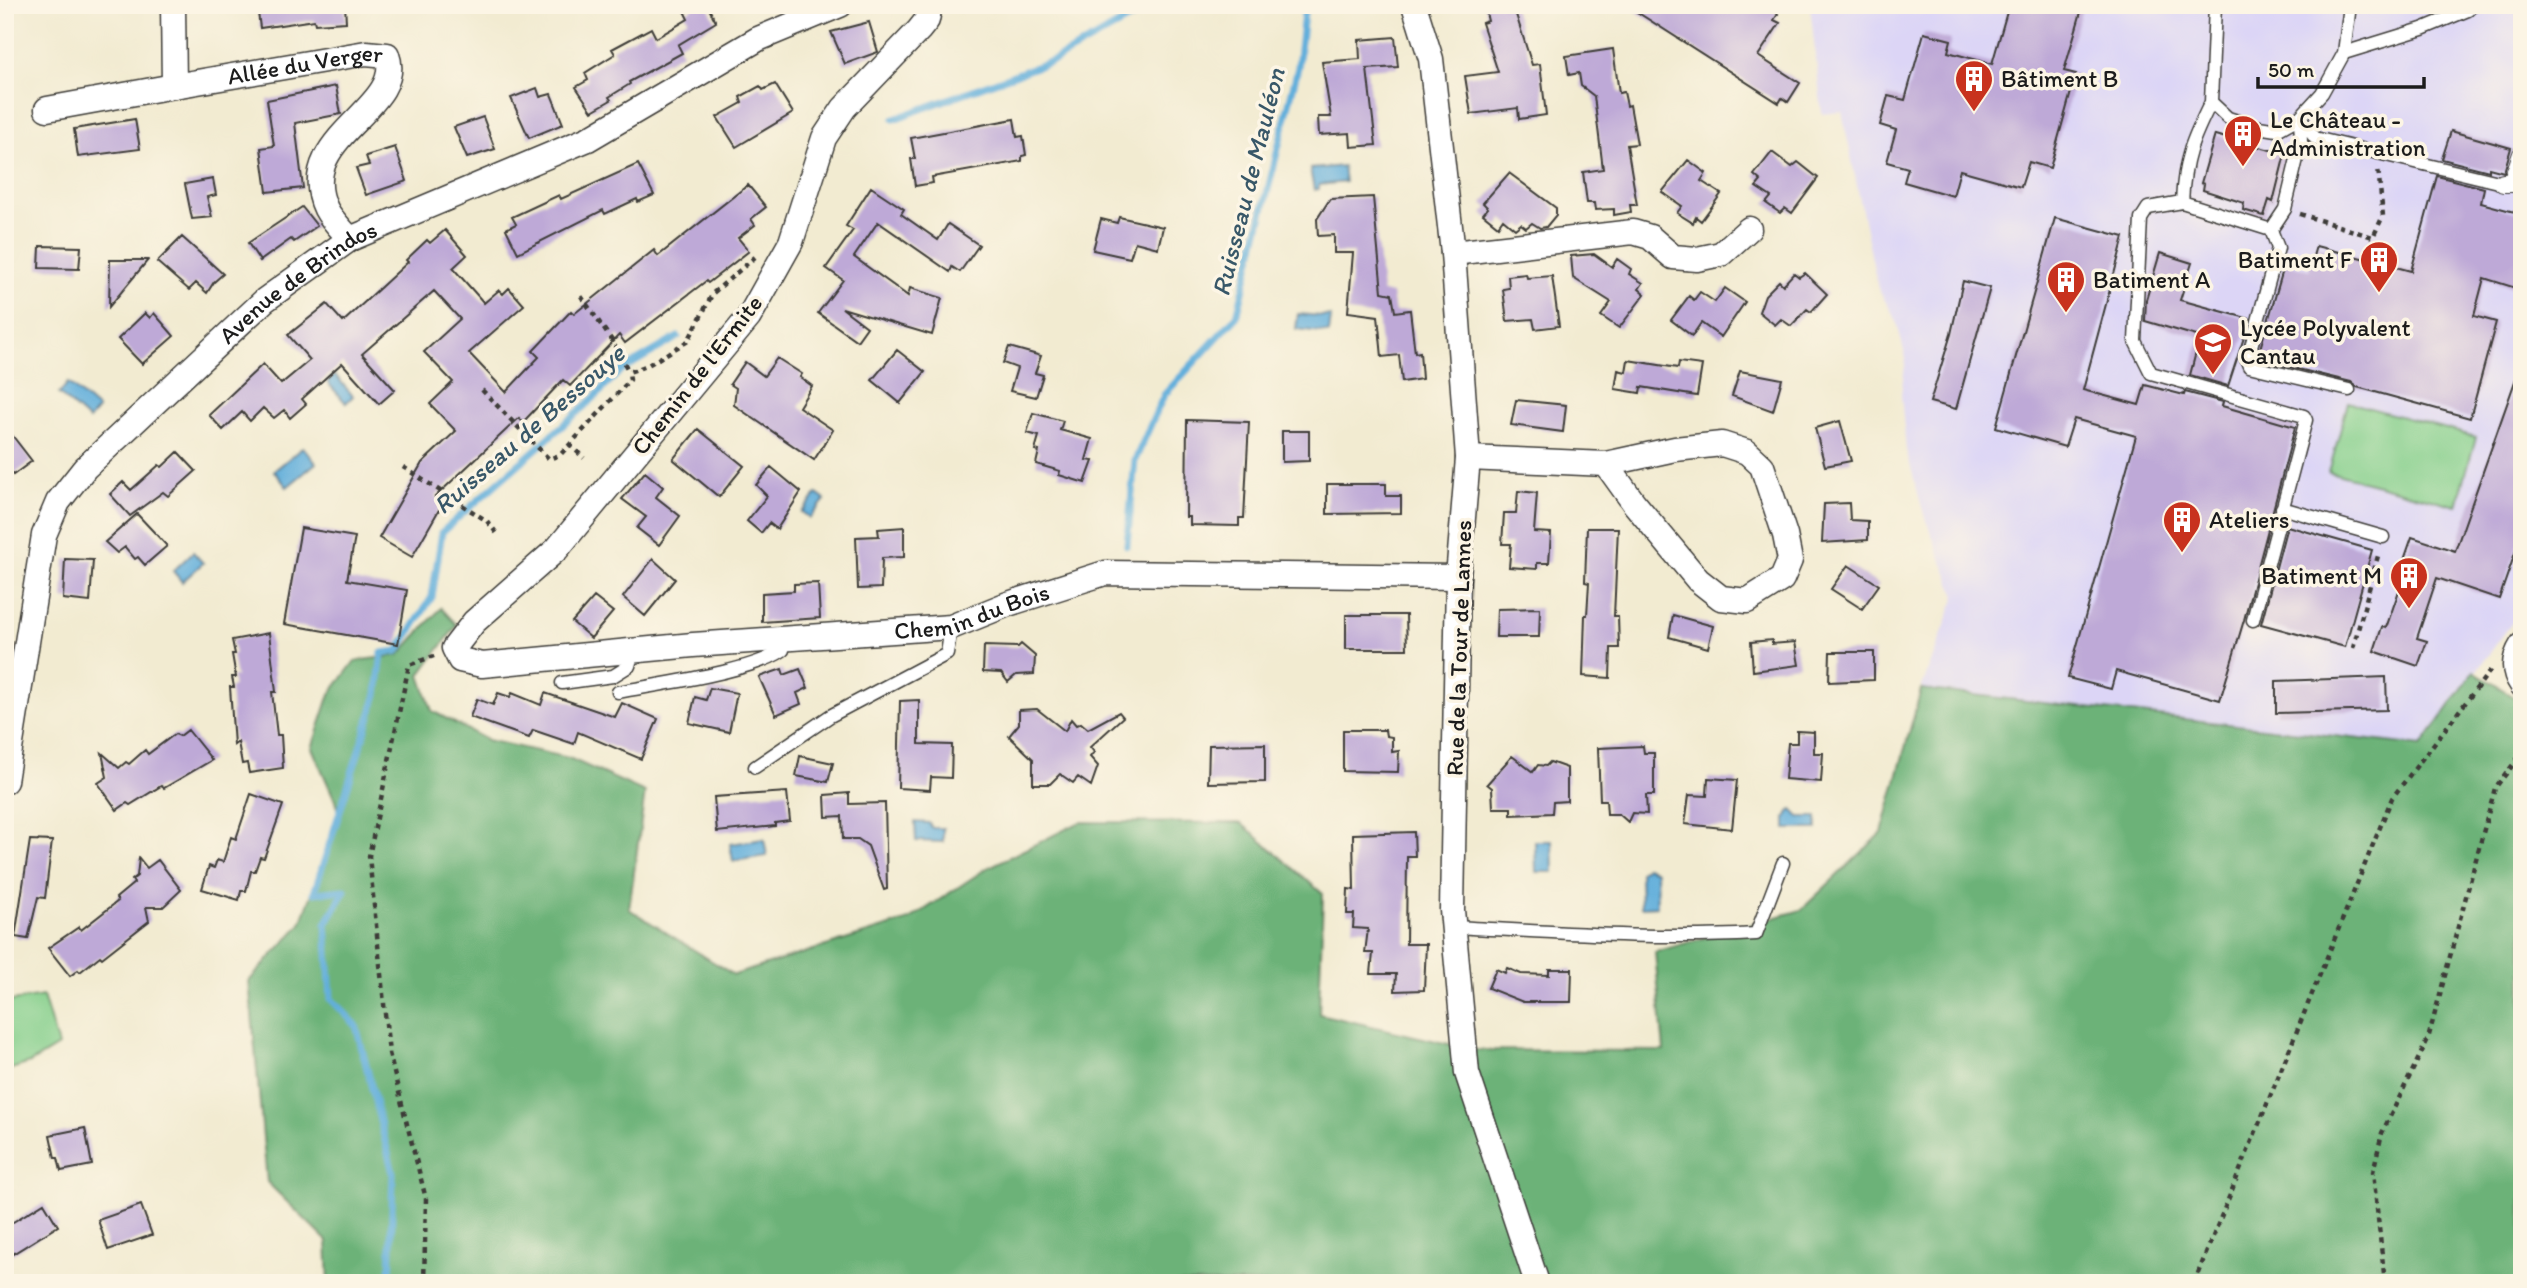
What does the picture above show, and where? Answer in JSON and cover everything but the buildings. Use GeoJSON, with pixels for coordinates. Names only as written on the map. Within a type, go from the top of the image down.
{"type":"FeatureCollection","features":[{"type":"Feature","properties":{"kind":"street"},"geometry":{"type":"LineString","coordinates":[[173,5],[174,86]]}},
{"type":"Feature","properties":{"kind":"street","name":"Avenue de Brindos"},"geometry":{"type":"LineString","coordinates":[[5,781],[44,535],[58,502],[85,468],[265,300],[350,239],[588,139],[758,39],[840,5]]}},
{"type":"Feature","properties":{"kind":"street","name":"Chemin de l'Ermite"},"geometry":{"type":"LineString","coordinates":[[454,648],[474,622],[557,549],[749,317],[791,242],[824,138],[844,108],[927,20],[930,5]]}},
{"type":"Feature","properties":{"kind":"street","name":"Rue de la Tour de Lannes"},"geometry":{"type":"LineString","coordinates":[[1414,5],[1432,59],[1453,253],[1468,458],[1458,577],[1452,910],[1467,1073],[1537,1283]]}},
{"type":"Feature","properties":{"kind":"street","name":"Allée du Verger"},"geometry":{"type":"LineString","coordinates":[[47,109],[366,53],[387,55],[390,64],[386,87],[325,156],[319,182],[326,209],[350,239]]}},
{"type":"Feature","properties":{"kind":"street"},"geometry":{"type":"LineString","coordinates":[[2503,183],[2512,183],[2522,154]]}},
{"type":"Feature","properties":{"kind":"street"},"geometry":{"type":"LineString","coordinates":[[1453,253],[1633,232],[1650,237],[1673,257],[1697,259],[1721,254],[1749,229]]}},
{"type":"Feature","properties":{"kind":"street"},"geometry":{"type":"LineString","coordinates":[[1468,458],[1606,464],[1675,449],[1722,444],[1747,452],[1762,466],[1785,535],[1790,560],[1782,579],[1747,601],[1721,598],[1698,580],[1634,503],[1606,464]]}},
{"type":"Feature","properties":{"kind":"street","name":"Chemin du Bois"},"geometry":{"type":"LineString","coordinates":[[454,648],[460,660],[482,665],[951,627],[1008,604],[1105,573],[1458,577]]}},
{"type":"Feature","properties":{"kind":"lane"},"geometry":{"type":"LineString","coordinates":[[2182,202],[2183,170],[2194,136],[2211,102],[2216,5]]}},
{"type":"Feature","properties":{"kind":"lane"},"geometry":{"type":"LineString","coordinates":[[2211,102],[2228,118],[2253,126],[2277,130],[2300,117],[2322,93],[2344,53],[2350,5]]}},
{"type":"Feature","properties":{"kind":"lane"},"geometry":{"type":"LineString","coordinates":[[2344,53],[2422,29],[2468,10],[2472,5]]}},
{"type":"Feature","properties":{"kind":"lane"},"geometry":{"type":"LineString","coordinates":[[2300,117],[2315,138],[2503,183]]}},
{"type":"Feature","properties":{"kind":"lane"},"geometry":{"type":"LineString","coordinates":[[2271,230],[2286,209],[2301,142],[2300,117]]}},
{"type":"Feature","properties":{"kind":"lane"},"geometry":{"type":"LineString","coordinates":[[2253,620],[2306,420],[2304,416],[2151,373],[2135,341],[2141,219],[2148,208],[2182,202],[2271,230]]}},
{"type":"Feature","properties":{"kind":"lane"},"geometry":{"type":"LineString","coordinates":[[2271,230],[2278,248],[2248,361],[2249,366],[2349,390]]}},
{"type":"Feature","properties":{"kind":"lane"},"geometry":{"type":"LineString","coordinates":[[2282,508],[2383,537]]}},
{"type":"Feature","properties":{"kind":"lane"},"geometry":{"type":"LineString","coordinates":[[755,767],[830,716],[947,654],[951,627]]}},
{"type":"Feature","properties":{"kind":"lane"},"geometry":{"type":"LineString","coordinates":[[618,692],[724,671],[772,658],[783,650],[785,639]]}},
{"type":"Feature","properties":{"kind":"lane"},"geometry":{"type":"LineString","coordinates":[[562,683],[613,676],[629,666],[633,651]]}},
{"type":"Feature","properties":{"kind":"lane"},"geometry":{"type":"LineString","coordinates":[[1453,927],[1616,936],[1709,937],[1756,934],[1783,863]]}},
{"type":"Feature","properties":{"kind":"path"},"geometry":{"type":"LineString","coordinates":[[2286,209],[2373,237],[2383,216],[2377,151]]}},
{"type":"Feature","properties":{"kind":"path"},"geometry":{"type":"LineString","coordinates":[[629,372],[648,365],[688,341],[713,293],[774,241],[791,242]]}},
{"type":"Feature","properties":{"kind":"path"},"geometry":{"type":"LineString","coordinates":[[482,390],[549,459],[560,455],[630,380],[629,372],[613,342],[581,296]]}},
{"type":"Feature","properties":{"kind":"path"},"geometry":{"type":"LineString","coordinates":[[569,444],[584,458]]}},
{"type":"Feature","properties":{"kind":"path"},"geometry":{"type":"LineString","coordinates":[[402,467],[486,521],[498,535]]}},
{"type":"Feature","properties":{"kind":"path"},"geometry":{"type":"LineString","coordinates":[[2353,648],[2383,537]]}},
{"type":"Feature","properties":{"kind":"path"},"geometry":{"type":"LineString","coordinates":[[424,1283],[426,1199],[389,1053],[369,856],[409,665],[454,648]]}},
{"type":"Feature","properties":{"kind":"path"},"geometry":{"type":"LineString","coordinates":[[2194,1283],[2392,798],[2490,667],[2519,664]]}},
{"type":"Feature","properties":{"kind":"path"},"geometry":{"type":"LineString","coordinates":[[2385,1283],[2373,1172],[2382,1133],[2428,1039],[2495,788],[2522,753]]}},
{"type":"Feature","properties":{"kind":"shaded area","name":"Lycée Polyvalent Cantau"},"geometry":{"type":"Polygon","coordinates":[[[1810,5],[2522,5],[2522,609],[2422,746],[1921,689],[1956,596],[1925,518],[1906,450],[1901,394],[1906,359],[1896,319],[1878,289],[1842,112],[1822,114],[1810,5]]]}},
{"type":"Feature","properties":{"kind":"green space"},"geometry":{"type":"Polygon","coordinates":[[[2348,402],[2476,437],[2457,506],[2329,472],[2348,402]]]}},
{"type":"Feature","properties":{"kind":"green space"},"geometry":{"type":"Polygon","coordinates":[[[441,608],[457,625],[420,675],[432,711],[487,740],[569,758],[645,792],[629,909],[734,975],[909,920],[987,868],[1080,822],[1241,823],[1323,894],[1319,1014],[1475,1050],[1664,1051],[1655,952],[1801,910],[1882,833],[1921,689],[2422,746],[2474,671],[2522,702],[2522,1283],[329,1283],[327,1241],[267,1182],[249,981],[301,924],[341,814],[312,748],[330,694],[355,661],[399,655],[441,608]]]}},
{"type":"Feature","properties":{"kind":"green space"},"geometry":{"type":"Polygon","coordinates":[[[43,996],[58,1046],[30,1063],[5,1071],[5,1002],[43,996]]]}},
{"type":"Feature","properties":{"kind":"water"},"geometry":{"type":"Polygon","coordinates":[[[1343,166],[1345,182],[1319,185],[1319,189],[1314,190],[1310,169],[1343,166]]]}},
{"type":"Feature","properties":{"kind":"water"},"geometry":{"type":"Polygon","coordinates":[[[1298,314],[1331,317],[1329,333],[1296,329],[1298,314]]]}},
{"type":"Feature","properties":{"kind":"water"},"geometry":{"type":"Polygon","coordinates":[[[335,375],[353,396],[346,403],[327,382],[335,375]]]}},
{"type":"Feature","properties":{"kind":"water"},"geometry":{"type":"Polygon","coordinates":[[[68,383],[98,409],[89,420],[59,394],[68,383]]]}},
{"type":"Feature","properties":{"kind":"water"},"geometry":{"type":"Polygon","coordinates":[[[303,447],[316,463],[287,487],[274,471],[303,447]]]}},
{"type":"Feature","properties":{"kind":"water"},"geometry":{"type":"Polygon","coordinates":[[[817,494],[825,500],[810,518],[802,512],[817,494]]]}},
{"type":"Feature","properties":{"kind":"water"},"geometry":{"type":"Polygon","coordinates":[[[193,552],[203,563],[182,582],[173,571],[193,552]]]}},
{"type":"Feature","properties":{"kind":"water"},"geometry":{"type":"Polygon","coordinates":[[[1792,810],[1799,817],[1817,817],[1817,829],[1786,829],[1786,818],[1792,810]]]}},
{"type":"Feature","properties":{"kind":"water"},"geometry":{"type":"Polygon","coordinates":[[[915,822],[929,823],[932,828],[943,828],[943,842],[916,841],[915,822]]]}},
{"type":"Feature","properties":{"kind":"water"},"geometry":{"type":"Polygon","coordinates":[[[764,839],[767,856],[733,861],[730,844],[764,839]]]}},
{"type":"Feature","properties":{"kind":"water"},"geometry":{"type":"Polygon","coordinates":[[[1535,841],[1552,841],[1553,872],[1536,872],[1535,841]]]}},
{"type":"Feature","properties":{"kind":"water"},"geometry":{"type":"Polygon","coordinates":[[[1646,867],[1656,871],[1657,906],[1641,907],[1640,872],[1646,867]]]}},
{"type":"Feature","properties":{"kind":"waterway","name":"Ruisseau de Bessouye"},"geometry":{"type":"LineString","coordinates":[[894,119],[1055,60],[1154,5]]}},
{"type":"Feature","properties":{"kind":"waterway","name":"Ruisseau de Mauléon"},"geometry":{"type":"LineString","coordinates":[[1127,545],[1135,460],[1164,395],[1237,316],[1298,67],[1305,5]]}},
{"type":"Feature","properties":{"kind":"waterway","name":"Ruisseau de Bessouye"},"geometry":{"type":"LineString","coordinates":[[390,1283],[393,1173],[356,1025],[331,999],[326,924],[345,890],[314,893],[377,694],[382,653],[398,651],[432,597],[442,532],[596,396],[620,371],[678,337]]}},
{"type":"Feature","properties":{"kind":"place","name":"Bâtiment B"},"geometry":{"type":"Point","coordinates":[1974,113]}},
{"type":"Feature","properties":{"kind":"place","name":"Le Château - Administration"},"geometry":{"type":"Point","coordinates":[2243,168]}},
{"type":"Feature","properties":{"kind":"place","name":"Batiment F"},"geometry":{"type":"Point","coordinates":[2379,294]}},
{"type":"Feature","properties":{"kind":"place","name":"Batiment A"},"geometry":{"type":"Point","coordinates":[2066,314]}},
{"type":"Feature","properties":{"kind":"place","name":"Lycée Polyvalent Cantau"},"geometry":{"type":"Point","coordinates":[2213,376]}},
{"type":"Feature","properties":{"kind":"place","name":"Ateliers"},"geometry":{"type":"Point","coordinates":[2182,554]}},
{"type":"Feature","properties":{"kind":"place","name":"Batiment M"},"geometry":{"type":"Point","coordinates":[2409,610]}}]}
